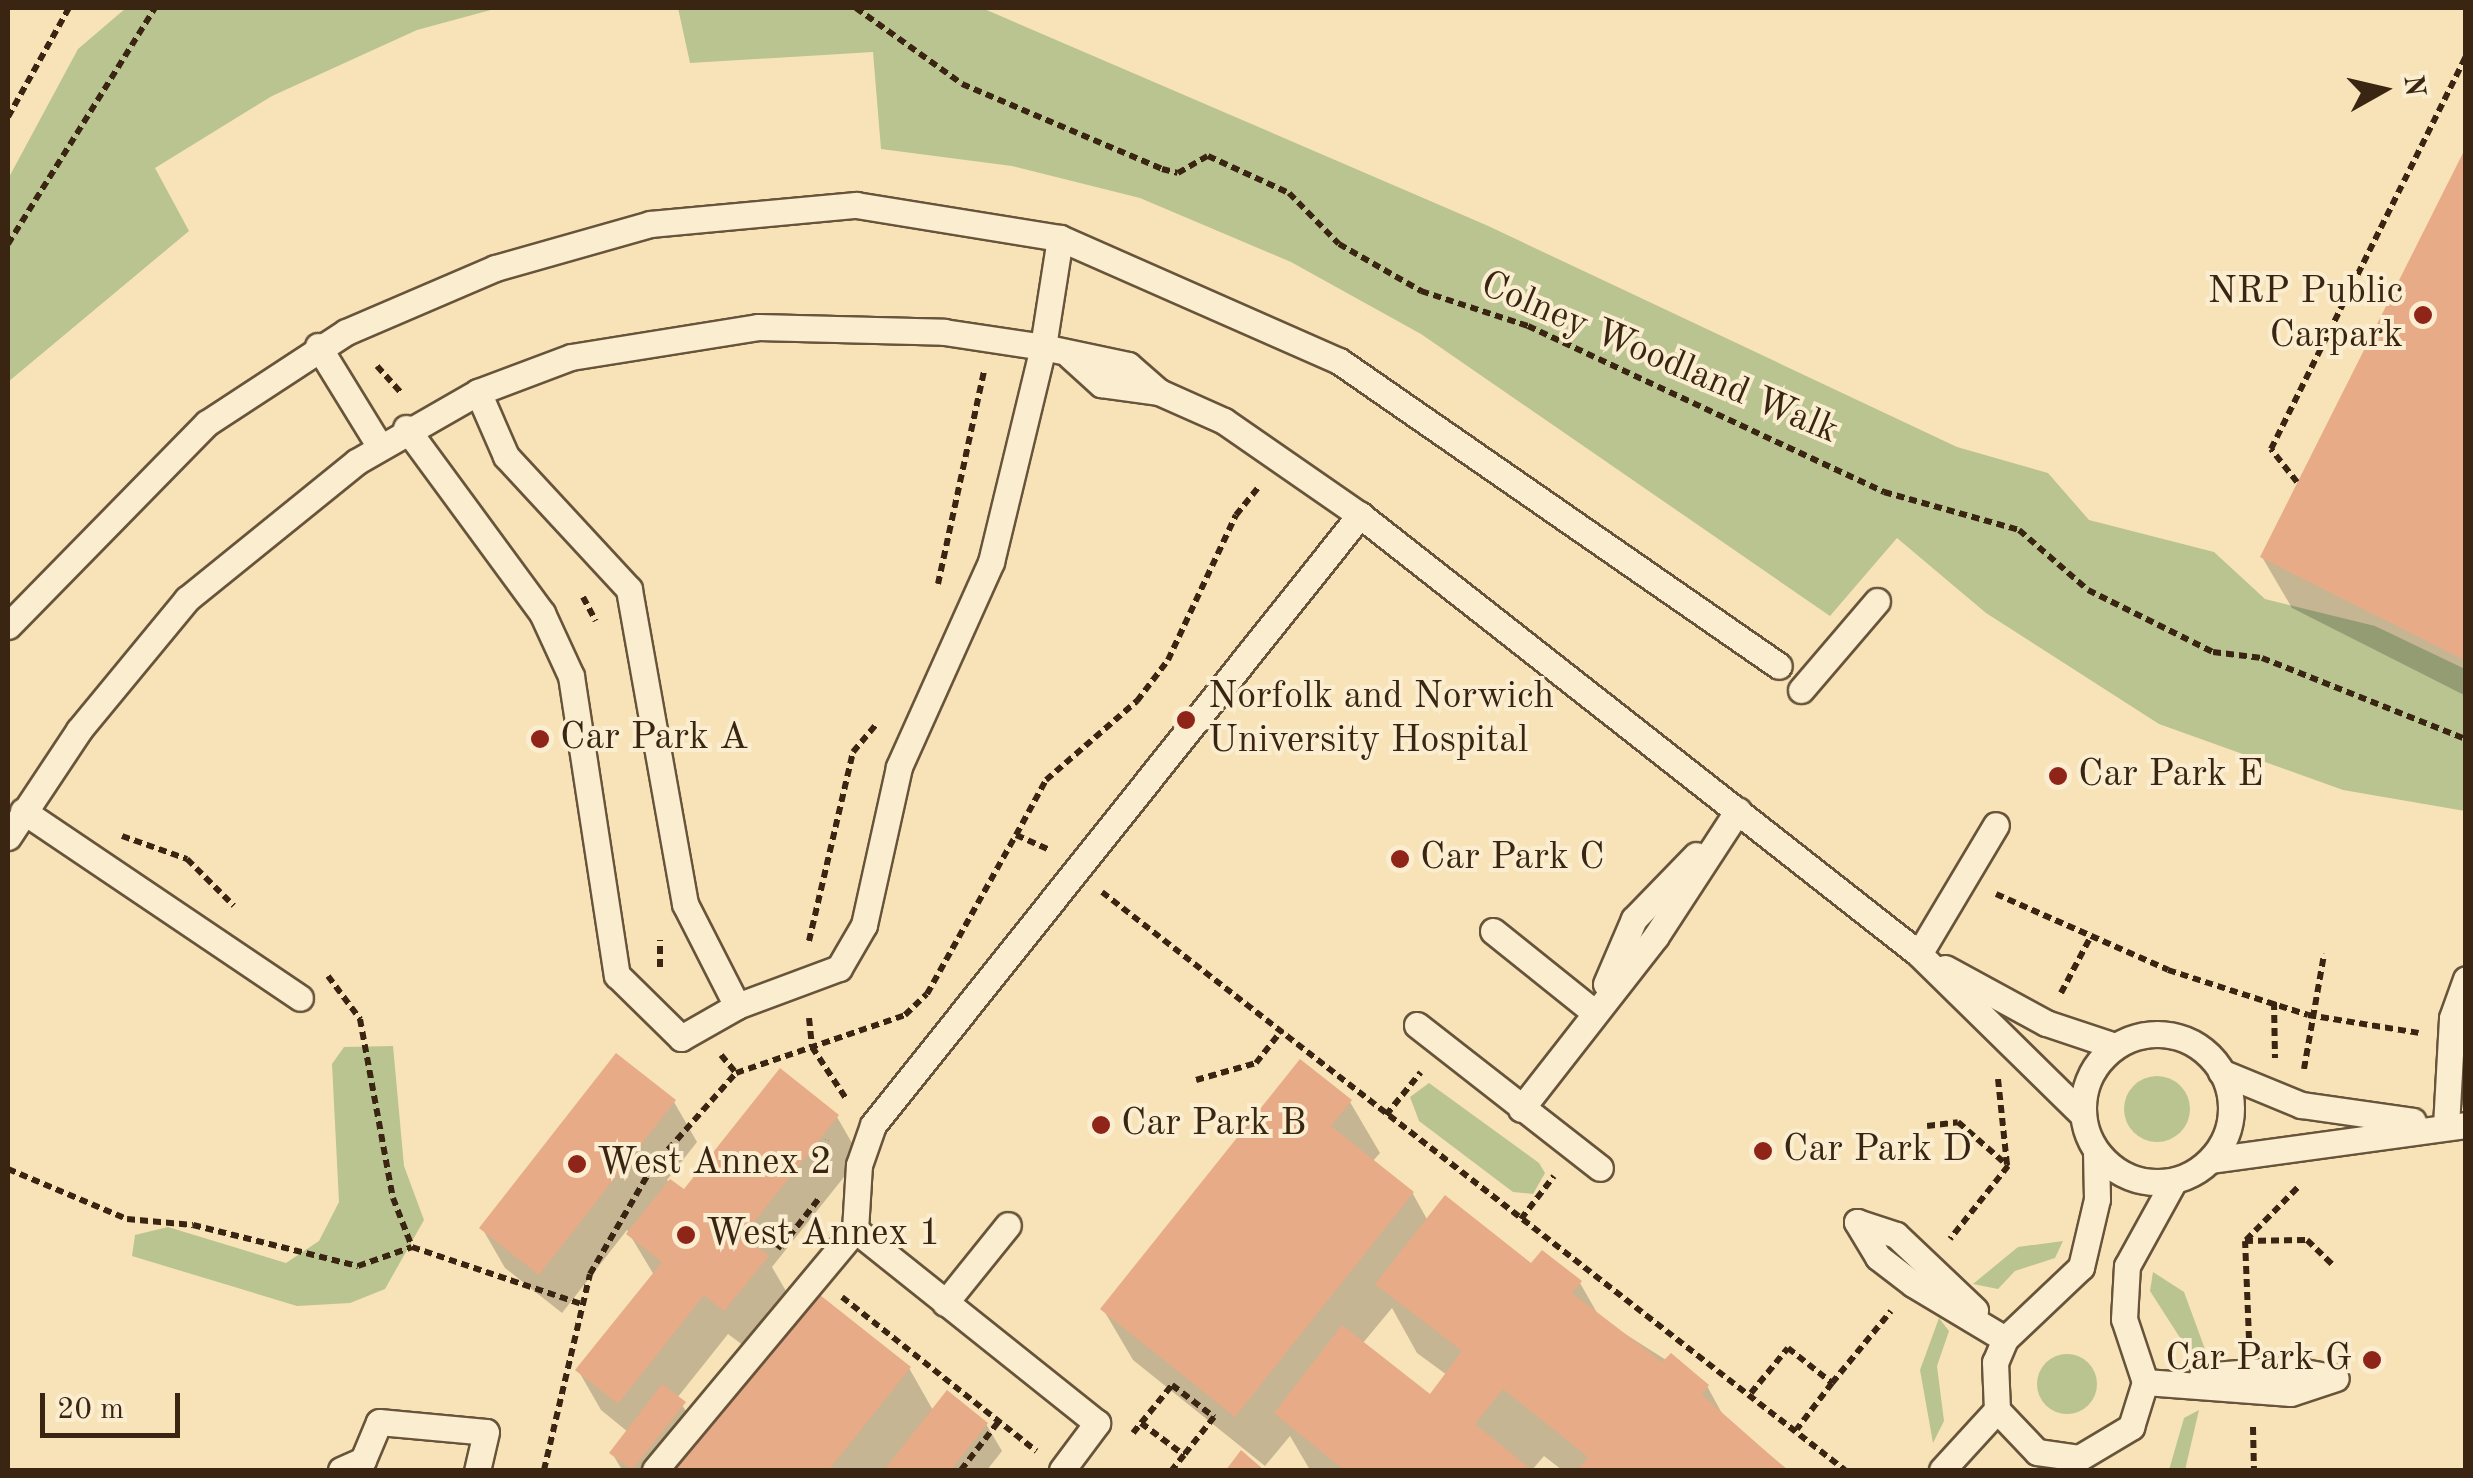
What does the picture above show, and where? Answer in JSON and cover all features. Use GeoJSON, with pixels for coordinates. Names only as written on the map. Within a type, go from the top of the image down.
{"type":"FeatureCollection","features":[{"type":"Feature","properties":{"kind":"lane"},"geometry":{"type":"LineString","coordinates":[[8,626],[207,423],[318,346],[496,268],[650,224],[856,205],[1060,238],[1338,361],[1779,666]]}},
{"type":"Feature","properties":{"kind":"lane"},"geometry":{"type":"LineString","coordinates":[[406,428],[532,598],[571,676],[617,975],[682,1038],[736,1006],[839,968],[864,925],[899,767],[992,562],[1043,347],[1060,238]]}},
{"type":"Feature","properties":{"kind":"lane"},"geometry":{"type":"LineString","coordinates":[[8,838],[23,812],[187,599],[406,428],[478,392],[571,357],[758,327],[885,327],[1043,347],[1070,356],[1128,365],[1159,392],[1282,458],[1360,514],[1919,954],[2083,1116],[2096,1151],[2097,1199],[2082,1267],[2005,1339],[1995,1362],[1997,1410],[2037,1452],[2105,1460],[2131,1427],[2145,1382],[2124,1319],[2127,1266],[2174,1181],[2211,1160],[2456,1126]]}},
{"type":"Feature","properties":{"kind":"lane"},"geometry":{"type":"LineString","coordinates":[[318,346],[379,446]]}},
{"type":"Feature","properties":{"kind":"lane"},"geometry":{"type":"LineString","coordinates":[[478,392],[506,456],[629,589],[685,904],[736,1006]]}},
{"type":"Feature","properties":{"kind":"lane"},"geometry":{"type":"LineString","coordinates":[[655,1470],[855,1230],[858,1165],[874,1125],[1081,874],[1360,514]]}},
{"type":"Feature","properties":{"kind":"lane"},"geometry":{"type":"LineString","coordinates":[[1801,690],[1877,601]]}},
{"type":"Feature","properties":{"kind":"lane"},"geometry":{"type":"LineString","coordinates":[[1521,1109],[1738,810]]}},
{"type":"Feature","properties":{"kind":"lane"},"geometry":{"type":"LineString","coordinates":[[23,812],[300,998]]}},
{"type":"Feature","properties":{"kind":"lane"},"geometry":{"type":"LineString","coordinates":[[1919,954],[1996,825]]}},
{"type":"Feature","properties":{"kind":"lane"},"geometry":{"type":"LineString","coordinates":[[1493,931],[1594,1012]]}},
{"type":"Feature","properties":{"kind":"lane"},"geometry":{"type":"LineString","coordinates":[[1919,954],[2046,1023],[2115,1046],[2174,1036],[2221,1072],[2301,1105],[2456,1126]]}},
{"type":"Feature","properties":{"kind":"lane"},"geometry":{"type":"LineString","coordinates":[[2456,1126],[2454,1008],[2466,979]]}},
{"type":"Feature","properties":{"kind":"lane"},"geometry":{"type":"LineString","coordinates":[[1417,1025],[1600,1168]]}},
{"type":"Feature","properties":{"kind":"lane"},"geometry":{"type":"LineString","coordinates":[[2083,1116],[2089,1077],[2115,1046]]}},
{"type":"Feature","properties":{"kind":"lane"},"geometry":{"type":"LineString","coordinates":[[2211,1160],[2229,1127],[2221,1072]]}},
{"type":"Feature","properties":{"kind":"lane"},"geometry":{"type":"LineString","coordinates":[[2096,1151],[2122,1174],[2174,1181]]}},
{"type":"Feature","properties":{"kind":"lane"},"geometry":{"type":"LineString","coordinates":[[1857,1222],[1896,1235],[2005,1339]]}},
{"type":"Feature","properties":{"kind":"lane"},"geometry":{"type":"LineString","coordinates":[[945,1303],[1008,1226]]}},
{"type":"Feature","properties":{"kind":"lane"},"geometry":{"type":"LineString","coordinates":[[855,1230],[1097,1423],[1054,1465]]}},
{"type":"Feature","properties":{"kind":"lane"},"geometry":{"type":"LineString","coordinates":[[2145,1382],[2336,1378]]}},
{"type":"Feature","properties":{"kind":"lane"},"geometry":{"type":"LineString","coordinates":[[1942,1470],[1997,1410]]}},
{"type":"Feature","properties":{"kind":"lane"},"geometry":{"type":"LineString","coordinates":[[340,1470],[363,1460],[379,1422],[486,1432],[477,1470]]}},
{"type":"Feature","properties":{"kind":"path"},"geometry":{"type":"LineString","coordinates":[[8,116],[69,8]]}},
{"type":"Feature","properties":{"kind":"path"},"geometry":{"type":"LineString","coordinates":[[8,244],[154,8]]}},
{"type":"Feature","properties":{"kind":"path","name":"Colney Woodland Walk"},"geometry":{"type":"LineString","coordinates":[[856,8],[962,84],[1162,169],[1178,173],[1208,156],[1289,193],[1339,244],[1421,291],[1528,326],[1884,492],[2019,530],[2088,590],[2212,652],[2262,658],[2466,739]]}},
{"type":"Feature","properties":{"kind":"path"},"geometry":{"type":"LineString","coordinates":[[2297,482],[2271,449],[2466,56]]}},
{"type":"Feature","properties":{"kind":"path"},"geometry":{"type":"LineString","coordinates":[[544,1470],[581,1304],[603,1243],[651,1168],[736,1074],[874,1030],[927,994],[1046,780],[1137,701],[1168,660],[1236,515],[1282,458]]}},
{"type":"Feature","properties":{"kind":"path"},"geometry":{"type":"LineString","coordinates":[[1016,835],[1081,874],[1386,1116],[1797,1428],[1842,1469]]}},
{"type":"Feature","properties":{"kind":"path"},"geometry":{"type":"LineString","coordinates":[[1964,878],[2089,940],[2274,1002],[2434,1035],[2436,1005],[2454,1008]]}},
{"type":"Feature","properties":{"kind":"path"},"geometry":{"type":"LineString","coordinates":[[2274,1002],[2276,1062],[2316,1084]]}},
{"type":"Feature","properties":{"kind":"path"},"geometry":{"type":"LineString","coordinates":[[1196,1080],[1256,1063],[1282,1030]]}},
{"type":"Feature","properties":{"kind":"path"},"geometry":{"type":"LineString","coordinates":[[1386,1116],[1426,1066],[1441,1078]]}},
{"type":"Feature","properties":{"kind":"path"},"geometry":{"type":"LineString","coordinates":[[1521,1219],[1558,1171],[1543,1159]]}},
{"type":"Feature","properties":{"kind":"path"},"geometry":{"type":"LineString","coordinates":[[8,1169],[127,1219],[193,1225],[358,1266],[412,1247],[581,1304]]}},
{"type":"Feature","properties":{"kind":"path"},"geometry":{"type":"LineString","coordinates":[[766,1236],[1054,1465]]}},
{"type":"Feature","properties":{"kind":"path"},"geometry":{"type":"LineString","coordinates":[[2254,1470],[2245,1241],[2307,1240],[2332,1264]]}},
{"type":"Feature","properties":{"kind":"path"},"geometry":{"type":"LineString","coordinates":[[1750,1393],[1788,1348],[1832,1383],[1797,1428]]}},
{"type":"Feature","properties":{"kind":"path"},"geometry":{"type":"LineString","coordinates":[[1172,1470],[1214,1417],[1172,1385],[1142,1423],[1184,1454]]}},
{"type":"Feature","properties":{"kind":"path"},"geometry":{"type":"LineString","coordinates":[[961,1470],[999,1421]]}},
{"type":"Feature","properties":{"kind":"green space"},"geometry":{"type":"Polygon","coordinates":[[[126,8],[498,8],[417,30],[272,96],[155,168],[189,231],[8,382],[8,179],[78,49],[126,8]]]}},
{"type":"Feature","properties":{"kind":"green space"},"geometry":{"type":"Polygon","coordinates":[[[678,8],[982,8],[1486,225],[1957,447],[2048,473],[2089,520],[2214,552],[2265,599],[2375,626],[2465,669],[2465,811],[2343,790],[2159,724],[1986,613],[1897,538],[1830,616],[1421,334],[1291,262],[1140,198],[1012,166],[881,149],[873,52],[690,63],[678,8]]]}},
{"type":"Feature","properties":{"kind":"green space"},"geometry":{"type":"Polygon","coordinates":[[[393,1046],[404,1166],[424,1220],[385,1289],[350,1303],[297,1306],[132,1256],[135,1235],[168,1227],[286,1263],[319,1241],[339,1202],[332,1064],[344,1047],[393,1046]]]}},
{"type":"Feature","properties":{"kind":"green space"},"geometry":{"type":"Polygon","coordinates":[[[2157,1076],[2180,1086],[2190,1109],[2180,1132],[2157,1142],[2134,1132],[2124,1109],[2134,1086],[2157,1076]]]}},
{"type":"Feature","properties":{"kind":"green space"},"geometry":{"type":"Polygon","coordinates":[[[1429,1083],[1539,1163],[1545,1173],[1533,1194],[1513,1192],[1419,1121],[1410,1097],[1429,1083]]]}},
{"type":"Feature","properties":{"kind":"green space"},"geometry":{"type":"Polygon","coordinates":[[[2063,1241],[2055,1258],[2015,1271],[1998,1289],[1973,1284],[2018,1247],[2063,1241]]]}},
{"type":"Feature","properties":{"kind":"green space"},"geometry":{"type":"Polygon","coordinates":[[[2153,1272],[2184,1292],[2209,1360],[2191,1355],[2150,1291],[2153,1272]]]}},
{"type":"Feature","properties":{"kind":"green space"},"geometry":{"type":"Polygon","coordinates":[[[1939,1318],[1949,1331],[1937,1366],[1944,1421],[1933,1443],[1920,1370],[1939,1318]]]}},
{"type":"Feature","properties":{"kind":"green space"},"geometry":{"type":"Polygon","coordinates":[[[2067,1354],[2088,1363],[2097,1384],[2088,1405],[2067,1414],[2046,1405],[2037,1384],[2046,1363],[2067,1354]]]}},
{"type":"Feature","properties":{"kind":"green space"},"geometry":{"type":"Polygon","coordinates":[[[2199,1410],[2185,1470],[2169,1470],[2184,1418],[2199,1410]]]}},
{"type":"Feature","properties":{"kind":"building","name":"NRP Public Carpark"},"geometry":{"type":"Polygon","coordinates":[[[2466,147],[2466,661],[2260,557],[2466,147]]]}},
{"type":"Feature","properties":{"kind":"building","name":"West Annex 2"},"geometry":{"type":"Polygon","coordinates":[[[616,1053],[676,1100],[539,1275],[479,1228],[616,1053]]]}},
{"type":"Feature","properties":{"kind":"building"},"geometry":{"type":"Polygon","coordinates":[[[1300,1059],[1352,1100],[1331,1126],[1414,1192],[1235,1417],[1100,1309],[1300,1059]]]}},
{"type":"Feature","properties":{"kind":"building","name":"West Annex 1"},"geometry":{"type":"Polygon","coordinates":[[[780,1068],[839,1115],[743,1236],[769,1256],[724,1311],[704,1295],[618,1404],[575,1370],[662,1262],[626,1234],[670,1179],[684,1189],[780,1068]]]}},
{"type":"Feature","properties":{"kind":"building"},"geometry":{"type":"Polygon","coordinates":[[[1445,1195],[1531,1263],[1542,1250],[1582,1281],[1572,1293],[1662,1362],[1671,1353],[1709,1385],[1702,1395],[1787,1470],[1578,1470],[1588,1457],[1503,1389],[1475,1424],[1532,1470],[1344,1470],[1274,1413],[1342,1325],[1430,1394],[1462,1351],[1375,1284],[1445,1195]]]}},
{"type":"Feature","properties":{"kind":"building"},"geometry":{"type":"Polygon","coordinates":[[[820,1295],[911,1367],[829,1470],[675,1470],[820,1295]]]}},
{"type":"Feature","properties":{"kind":"building"},"geometry":{"type":"Polygon","coordinates":[[[662,1384],[686,1402],[632,1470],[609,1453],[662,1384]]]}},
{"type":"Feature","properties":{"kind":"building"},"geometry":{"type":"Polygon","coordinates":[[[947,1390],[988,1423],[951,1470],[884,1470],[947,1390]]]}},
{"type":"Feature","properties":{"kind":"building"},"geometry":{"type":"Polygon","coordinates":[[[1241,1450],[1264,1470],[1226,1470],[1241,1450]]]}},
{"type":"Feature","properties":{"kind":"place","name":"NRP Public Carpark"},"geometry":{"type":"Point","coordinates":[2423,315]}},
{"type":"Feature","properties":{"kind":"place","name":"Norfolk and Norwich University Hospital"},"geometry":{"type":"Point","coordinates":[1186,720]}},
{"type":"Feature","properties":{"kind":"place","name":"Car Park A"},"geometry":{"type":"Point","coordinates":[540,739]}},
{"type":"Feature","properties":{"kind":"place","name":"Car Park E"},"geometry":{"type":"Point","coordinates":[2058,776]}},
{"type":"Feature","properties":{"kind":"place","name":"Car Park C"},"geometry":{"type":"Point","coordinates":[1400,859]}},
{"type":"Feature","properties":{"kind":"place","name":"Car Park B"},"geometry":{"type":"Point","coordinates":[1101,1125]}},
{"type":"Feature","properties":{"kind":"place","name":"Car Park D"},"geometry":{"type":"Point","coordinates":[1763,1151]}},
{"type":"Feature","properties":{"kind":"place","name":"West Annex 2"},"geometry":{"type":"Point","coordinates":[577,1164]}},
{"type":"Feature","properties":{"kind":"place","name":"West Annex 1"},"geometry":{"type":"Point","coordinates":[686,1235]}},
{"type":"Feature","properties":{"kind":"place","name":"Car Park G"},"geometry":{"type":"Point","coordinates":[2372,1360]}}]}
